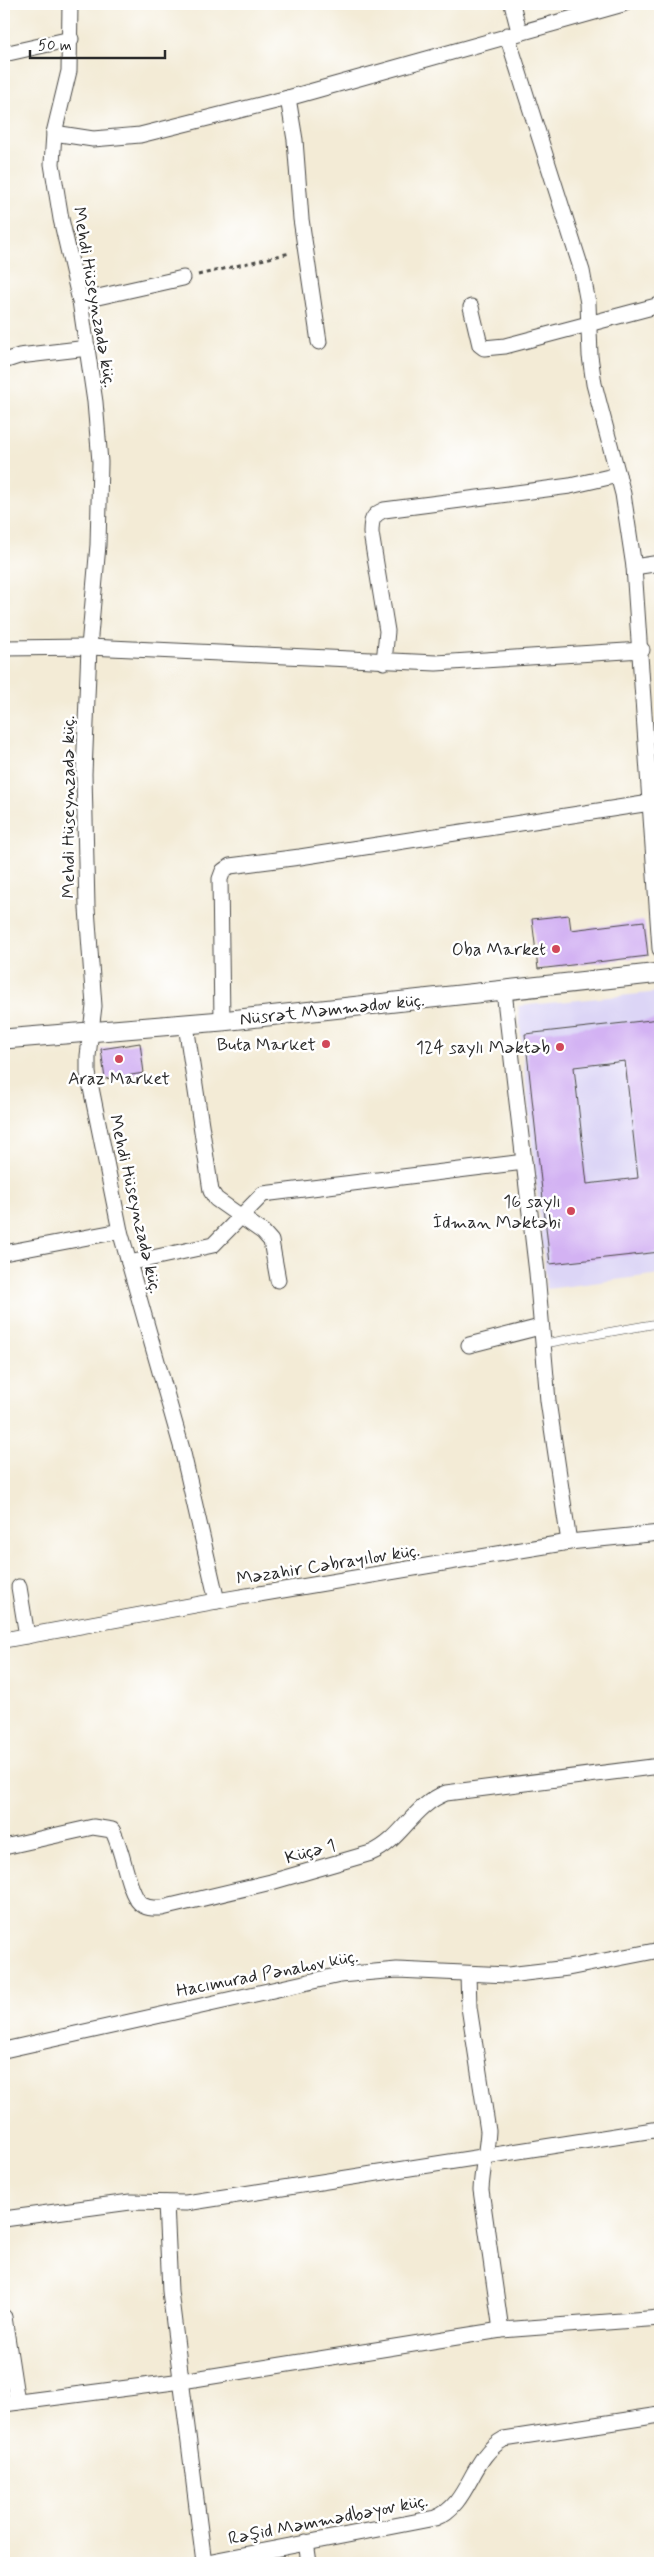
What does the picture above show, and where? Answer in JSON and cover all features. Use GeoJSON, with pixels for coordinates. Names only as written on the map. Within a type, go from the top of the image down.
{"type":"FeatureCollection","features":[{"type":"Feature","properties":{"kind":"street","name":"Mehdi Hüseynzadə küç."},"geometry":{"type":"LineString","coordinates":[[70,4],[71,39],[69,71],[54,133],[52,164],[61,220],[80,301],[88,348],[98,435],[100,492],[98,545],[89,647],[84,774],[87,908],[94,1006],[88,1056],[88,1073],[120,1231],[182,1449],[217,1601]]}},
{"type":"Feature","properties":{"kind":"street"},"geometry":{"type":"LineString","coordinates":[[512,4],[513,33],[582,271],[594,384],[628,519],[642,650],[660,949]]}},
{"type":"Feature","properties":{"kind":"street"},"geometry":{"type":"LineString","coordinates":[[54,133],[93,139],[140,135],[288,98],[513,33],[624,4]]}},
{"type":"Feature","properties":{"kind":"street"},"geometry":{"type":"LineString","coordinates":[[4,54],[71,39]]}},
{"type":"Feature","properties":{"kind":"street"},"geometry":{"type":"LineString","coordinates":[[288,98],[297,156],[305,250],[318,342]]}},
{"type":"Feature","properties":{"kind":"street"},"geometry":{"type":"LineString","coordinates":[[80,301],[184,278]]}},
{"type":"Feature","properties":{"kind":"street"},"geometry":{"type":"LineString","coordinates":[[471,307],[480,345],[484,348],[504,346],[660,305]]}},
{"type":"Feature","properties":{"kind":"street"},"geometry":{"type":"LineString","coordinates":[[4,362],[19,356],[88,348]]}},
{"type":"Feature","properties":{"kind":"street"},"geometry":{"type":"LineString","coordinates":[[384,662],[387,631],[371,533],[371,521],[377,513],[384,510],[570,486],[618,475]]}},
{"type":"Feature","properties":{"kind":"street"},"geometry":{"type":"LineString","coordinates":[[634,567],[660,563]]}},
{"type":"Feature","properties":{"kind":"street"},"geometry":{"type":"LineString","coordinates":[[4,648],[89,647],[384,662],[463,662],[642,650]]}},
{"type":"Feature","properties":{"kind":"street"},"geometry":{"type":"LineString","coordinates":[[222,1021],[220,879],[223,871],[230,866],[300,858],[650,803]]}},
{"type":"Feature","properties":{"kind":"street","name":"Nüsrət Məmmədov küç."},"geometry":{"type":"LineString","coordinates":[[4,1039],[186,1025],[660,973]]}},
{"type":"Feature","properties":{"kind":"street"},"geometry":{"type":"LineString","coordinates":[[504,991],[524,1162],[542,1344],[570,1542]]}},
{"type":"Feature","properties":{"kind":"street"},"geometry":{"type":"LineString","coordinates":[[186,1025],[211,1191],[216,1199],[263,1232],[271,1241],[278,1280]]}},
{"type":"Feature","properties":{"kind":"street"},"geometry":{"type":"LineString","coordinates":[[129,1263],[213,1245],[254,1201],[263,1194],[524,1162]]}},
{"type":"Feature","properties":{"kind":"street"},"geometry":{"type":"LineString","coordinates":[[4,1253],[120,1231]]}},
{"type":"Feature","properties":{"kind":"street"},"geometry":{"type":"LineString","coordinates":[[469,1345],[540,1327]]}},
{"type":"Feature","properties":{"kind":"street","name":"Məzahir Cəbrayılov küç."},"geometry":{"type":"LineString","coordinates":[[4,1640],[217,1601],[570,1542],[660,1533]]}},
{"type":"Feature","properties":{"kind":"street"},"geometry":{"type":"LineString","coordinates":[[19,1587],[27,1636]]}},
{"type":"Feature","properties":{"kind":"street","name":"Küçə 1"},"geometry":{"type":"LineString","coordinates":[[4,1848],[103,1826],[112,1830],[118,1840],[134,1895],[140,1904],[151,1909],[162,1908],[271,1882],[371,1853],[386,1846],[430,1799],[446,1793],[660,1766]]}},
{"type":"Feature","properties":{"kind":"street","name":"Hacımurad Pənahov küç."},"geometry":{"type":"LineString","coordinates":[[4,2050],[340,1975],[397,1970],[468,1975],[508,1975],[568,1968],[660,1950]]}},
{"type":"Feature","properties":{"kind":"street"},"geometry":{"type":"LineString","coordinates":[[468,1975],[469,2007],[488,2131],[482,2167],[481,2190],[501,2330]]}},
{"type":"Feature","properties":{"kind":"street"},"geometry":{"type":"LineString","coordinates":[[4,2219],[130,2202],[186,2203],[660,2129]]}},
{"type":"Feature","properties":{"kind":"street"},"geometry":{"type":"LineString","coordinates":[[166,2203],[170,2291],[203,2563]]}},
{"type":"Feature","properties":{"kind":"street"},"geometry":{"type":"LineString","coordinates":[[4,2317],[11,2403],[182,2381],[501,2330],[660,2318]]}},
{"type":"Feature","properties":{"kind":"street","name":"Rəşid Məmmədbəyov küç."},"geometry":{"type":"LineString","coordinates":[[203,2563],[445,2514],[454,2506],[483,2454],[492,2445],[504,2439],[660,2415]]}},
{"type":"Feature","properties":{"kind":"street"},"geometry":{"type":"LineString","coordinates":[[306,2542],[309,2563]]}},
{"type":"Feature","properties":{"kind":"lane"},"geometry":{"type":"LineString","coordinates":[[542,1344],[660,1323]]}},
{"type":"Feature","properties":{"kind":"path"},"geometry":{"type":"LineString","coordinates":[[184,278],[305,250]]}},
{"type":"Feature","properties":{"kind":"shaded area"},"geometry":{"type":"Polygon","coordinates":[[[660,992],[660,1274],[547,1289],[518,1006],[660,992]]]}},
{"type":"Feature","properties":{"kind":"building"},"geometry":{"type":"Polygon","coordinates":[[[569,915],[571,930],[644,921],[648,956],[538,969],[532,919],[569,915]]]}},
{"type":"Feature","properties":{"kind":"building"},"geometry":{"type":"Polygon","coordinates":[[[660,1019],[660,1252],[550,1264],[525,1034],[660,1019]],[[625,1061],[574,1067],[587,1184],[638,1178],[625,1061]]]}},
{"type":"Feature","properties":{"kind":"building"},"geometry":{"type":"Polygon","coordinates":[[[140,1043],[144,1073],[105,1079],[101,1049],[140,1043]]]}},
{"type":"Feature","properties":{"kind":"place","name":"Oba Market"},"geometry":{"type":"Point","coordinates":[556,949]}},
{"type":"Feature","properties":{"kind":"place","name":"Buta Market"},"geometry":{"type":"Point","coordinates":[326,1044]}},
{"type":"Feature","properties":{"kind":"place","name":"124 saylı Məktəb"},"geometry":{"type":"Point","coordinates":[560,1047]}},
{"type":"Feature","properties":{"kind":"place","name":"Araz Market"},"geometry":{"type":"Point","coordinates":[119,1059]}},
{"type":"Feature","properties":{"kind":"place","name":"16 saylı İdman Məktəbi"},"geometry":{"type":"Point","coordinates":[571,1211]}}]}
